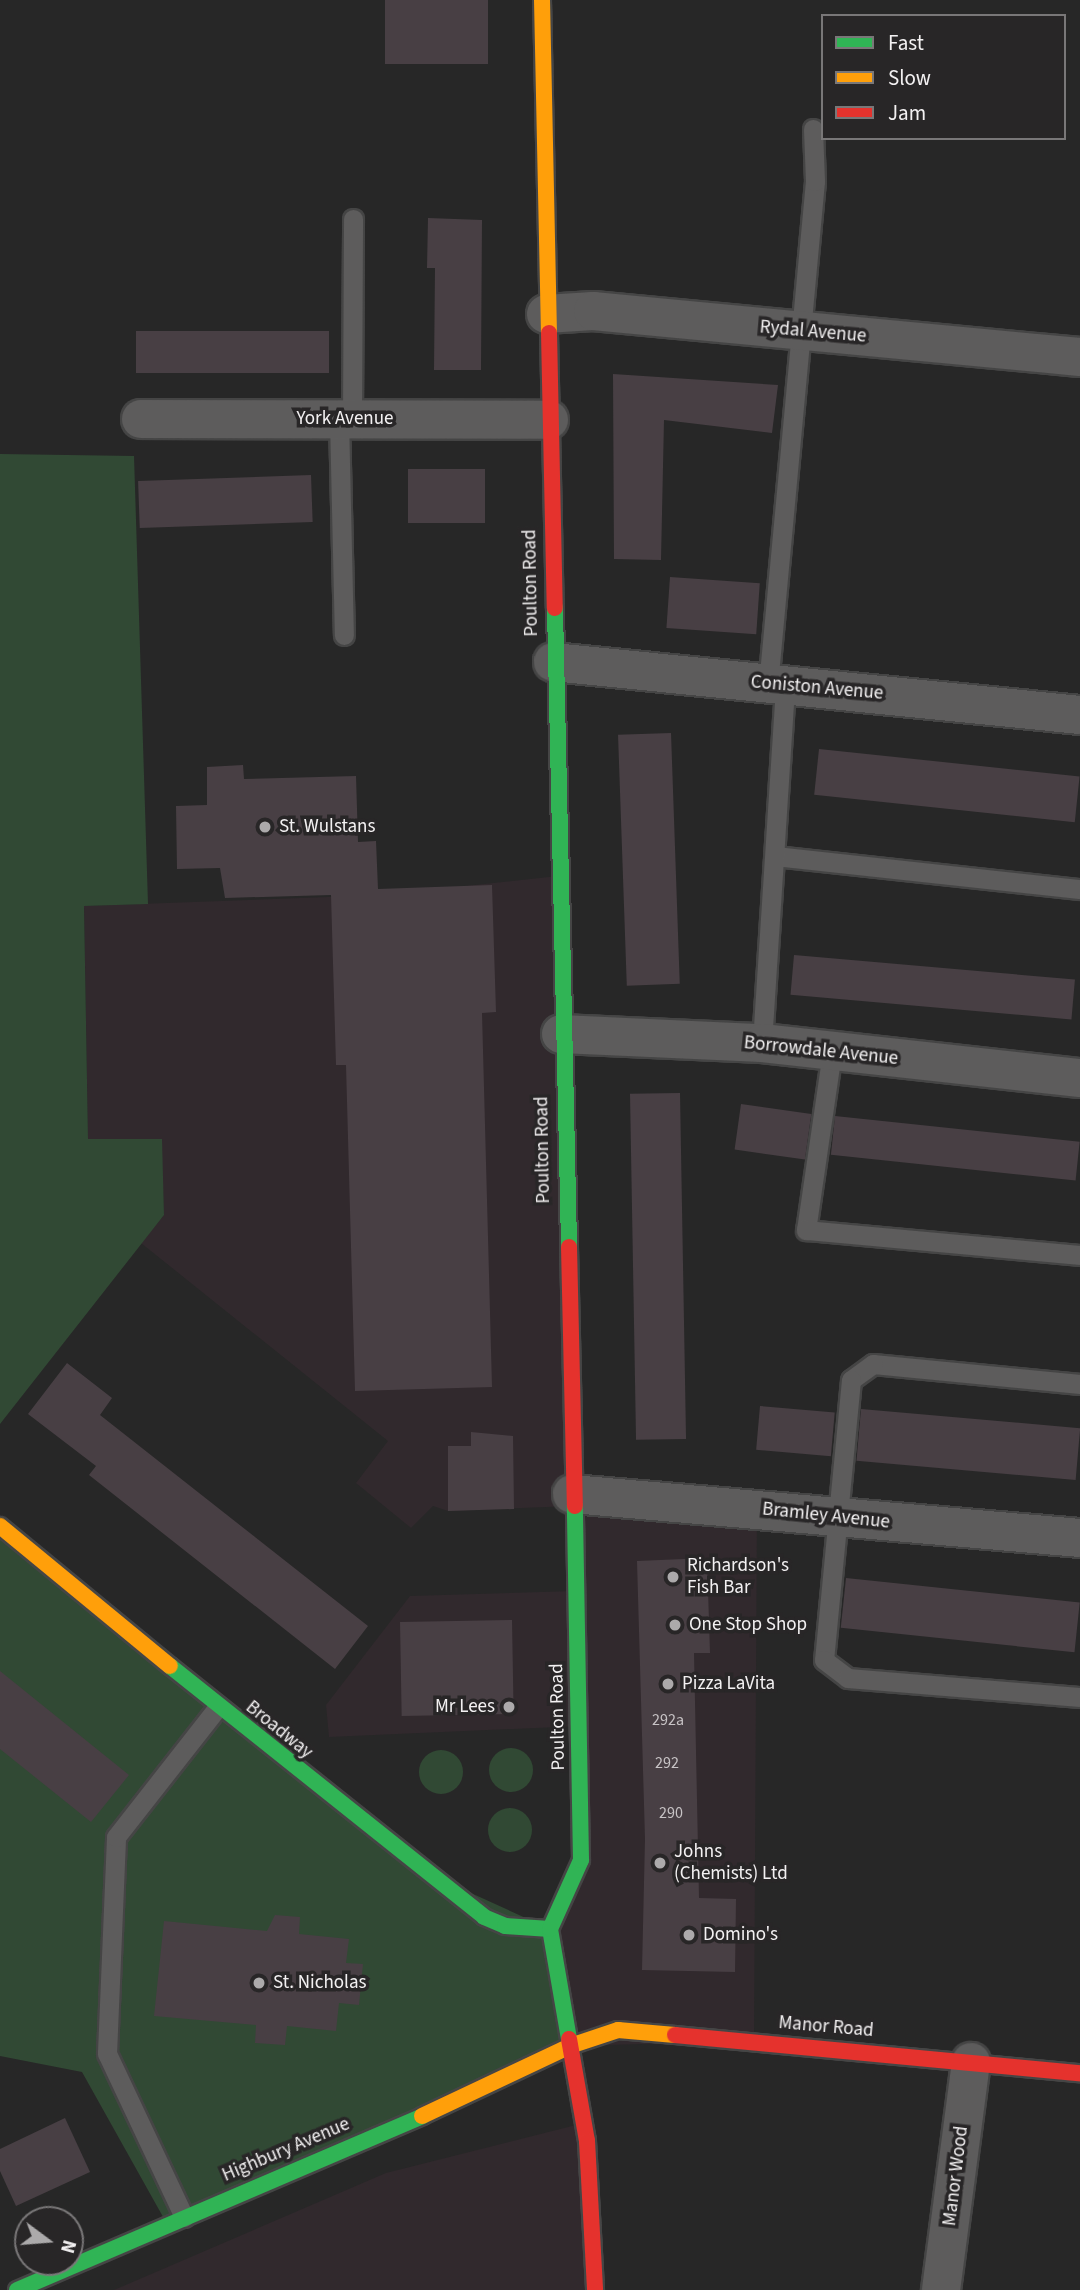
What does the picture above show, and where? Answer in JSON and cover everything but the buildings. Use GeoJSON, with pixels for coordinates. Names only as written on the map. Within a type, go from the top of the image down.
{"type":"FeatureCollection","features":[{"type":"Feature","properties":{"kind":"street","name":"Poulton Road"},"geometry":{"type":"LineString","coordinates":[[542,0],[553,662],[581,1860],[550,1929]]}},
{"type":"Feature","properties":{"kind":"street","name":"Rydal Avenue"},"geometry":{"type":"LineString","coordinates":[[546,314],[593,311],[1080,357]]}},
{"type":"Feature","properties":{"kind":"street","name":"York Avenue"},"geometry":{"type":"LineString","coordinates":[[141,419],[549,420]]}},
{"type":"Feature","properties":{"kind":"street","name":"Coniston Avenue"},"geometry":{"type":"LineString","coordinates":[[553,662],[1080,715]]}},
{"type":"Feature","properties":{"kind":"street","name":"Borrowdale Avenue"},"geometry":{"type":"LineString","coordinates":[[561,1034],[762,1043],[1080,1077]]}},
{"type":"Feature","properties":{"kind":"street","name":"Bramley Avenue"},"geometry":{"type":"LineString","coordinates":[[572,1494],[1080,1538]]}},
{"type":"Feature","properties":{"kind":"street","name":"Broadway"},"geometry":{"type":"LineString","coordinates":[[0,1526],[217,1708],[484,1917],[505,1926],[550,1929]]}},
{"type":"Feature","properties":{"kind":"street"},"geometry":{"type":"LineString","coordinates":[[550,1929],[587,2141],[595,2290]]}},
{"type":"Feature","properties":{"kind":"street","name":"Manor Road"},"geometry":{"type":"LineString","coordinates":[[570,2046],[618,2030],[1080,2073]]}},
{"type":"Feature","properties":{"kind":"street","name":"Highbury Avenue"},"geometry":{"type":"LineString","coordinates":[[18,2290],[520,2074],[570,2046]]}},
{"type":"Feature","properties":{"kind":"street","name":"Manor Wood"},"geometry":{"type":"LineString","coordinates":[[942,2290],[971,2062]]}},
{"type":"Feature","properties":{"kind":"lane"},"geometry":{"type":"LineString","coordinates":[[762,1043],[775,856],[776,684],[799,331],[816,181],[813,129]]}},
{"type":"Feature","properties":{"kind":"lane"},"geometry":{"type":"LineString","coordinates":[[344,635],[345,419],[353,219]]}},
{"type":"Feature","properties":{"kind":"lane"},"geometry":{"type":"LineString","coordinates":[[775,856],[1080,889]]}},
{"type":"Feature","properties":{"kind":"lane"},"geometry":{"type":"LineString","coordinates":[[832,1052],[806,1230],[1080,1255]]}},
{"type":"Feature","properties":{"kind":"lane"},"geometry":{"type":"LineString","coordinates":[[1080,1384],[873,1364],[851,1380],[824,1660],[848,1678],[1080,1697]]}},
{"type":"Feature","properties":{"kind":"lane"},"geometry":{"type":"LineString","coordinates":[[184,2217],[107,2053],[116,1837],[217,1708]]}},
{"type":"Feature","properties":{"kind":"shaded area"},"geometry":{"type":"Polygon","coordinates":[[[558,876],[572,1493],[757,1508],[754,2041],[570,2046],[550,1929],[581,1860],[580,1726],[329,1737],[326,1705],[410,1596],[575,1591],[572,1506],[448,1511],[433,1506],[411,1528],[356,1483],[388,1441],[141,1243],[164,1215],[161,1139],[88,1140],[84,906],[382,895],[558,876]]]}},
{"type":"Feature","properties":{"kind":"shaded area"},"geometry":{"type":"Polygon","coordinates":[[[584,2123],[595,2290],[114,2290],[386,2173],[584,2123]]]}},
{"type":"Feature","properties":{"kind":"green space"},"geometry":{"type":"Polygon","coordinates":[[[0,454],[134,456],[148,904],[84,906],[88,1139],[162,1139],[164,1215],[0,1424],[0,454]]]}},
{"type":"Feature","properties":{"kind":"green space"},"geometry":{"type":"Polygon","coordinates":[[[0,1526],[418,1869],[550,1929],[570,2046],[167,2224],[82,2072],[0,2056],[0,1526]]]}},
{"type":"Feature","properties":{"kind":"green space"},"geometry":{"type":"Polygon","coordinates":[[[511,1748],[527,1754],[533,1770],[527,1786],[511,1792],[495,1786],[489,1770],[495,1754],[511,1748]]]}},
{"type":"Feature","properties":{"kind":"green space"},"geometry":{"type":"Polygon","coordinates":[[[441,1750],[457,1756],[463,1772],[457,1788],[441,1794],[425,1788],[419,1772],[425,1756],[441,1750]]]}},
{"type":"Feature","properties":{"kind":"green space"},"geometry":{"type":"Polygon","coordinates":[[[510,1808],[526,1814],[532,1830],[526,1846],[510,1852],[494,1846],[488,1830],[494,1814],[510,1808]]]}},
{"type":"Feature","properties":{"kind":"traffic: fast"},"geometry":{"type":"LineString","coordinates":[[555,608],[569,1247]]}},
{"type":"Feature","properties":{"kind":"traffic: fast"},"geometry":{"type":"LineString","coordinates":[[550,1929],[581,1860],[575,1506]]}},
{"type":"Feature","properties":{"kind":"traffic: fast"},"geometry":{"type":"LineString","coordinates":[[170,1666],[484,1917],[505,1926],[550,1929],[569,2039]]}},
{"type":"Feature","properties":{"kind":"traffic: fast"},"geometry":{"type":"LineString","coordinates":[[17,2290],[422,2116]]}},
{"type":"Feature","properties":{"kind":"traffic: slow"},"geometry":{"type":"LineString","coordinates":[[542,0],[549,333]]}},
{"type":"Feature","properties":{"kind":"traffic: slow"},"geometry":{"type":"LineString","coordinates":[[0,1526],[170,1666]]}},
{"type":"Feature","properties":{"kind":"traffic: slow"},"geometry":{"type":"LineString","coordinates":[[422,2116],[570,2046],[618,2030],[675,2035]]}},
{"type":"Feature","properties":{"kind":"traffic: jam"},"geometry":{"type":"LineString","coordinates":[[549,333],[555,608]]}},
{"type":"Feature","properties":{"kind":"traffic: jam"},"geometry":{"type":"LineString","coordinates":[[569,1247],[575,1506]]}},
{"type":"Feature","properties":{"kind":"traffic: jam"},"geometry":{"type":"LineString","coordinates":[[675,2035],[1080,2073]]}},
{"type":"Feature","properties":{"kind":"traffic: jam"},"geometry":{"type":"LineString","coordinates":[[569,2039],[587,2141],[595,2290]]}},
{"type":"Feature","properties":{"kind":"place","name":"St. Wulstans"},"geometry":{"type":"Point","coordinates":[265,827]}},
{"type":"Feature","properties":{"kind":"place","name":"Richardson's Fish Bar"},"geometry":{"type":"Point","coordinates":[673,1577]}},
{"type":"Feature","properties":{"kind":"place","name":"One Stop Shop"},"geometry":{"type":"Point","coordinates":[675,1625]}},
{"type":"Feature","properties":{"kind":"place","name":"Pizza LaVita"},"geometry":{"type":"Point","coordinates":[668,1684]}},
{"type":"Feature","properties":{"kind":"place","name":"Mr Lees"},"geometry":{"type":"Point","coordinates":[509,1707]}},
{"type":"Feature","properties":{"kind":"place","name":"Johns (Chemists) Ltd"},"geometry":{"type":"Point","coordinates":[660,1863]}},
{"type":"Feature","properties":{"kind":"place","name":"Domino's"},"geometry":{"type":"Point","coordinates":[689,1935]}},
{"type":"Feature","properties":{"kind":"place","name":"St. Nicholas"},"geometry":{"type":"Point","coordinates":[259,1983]}}]}
